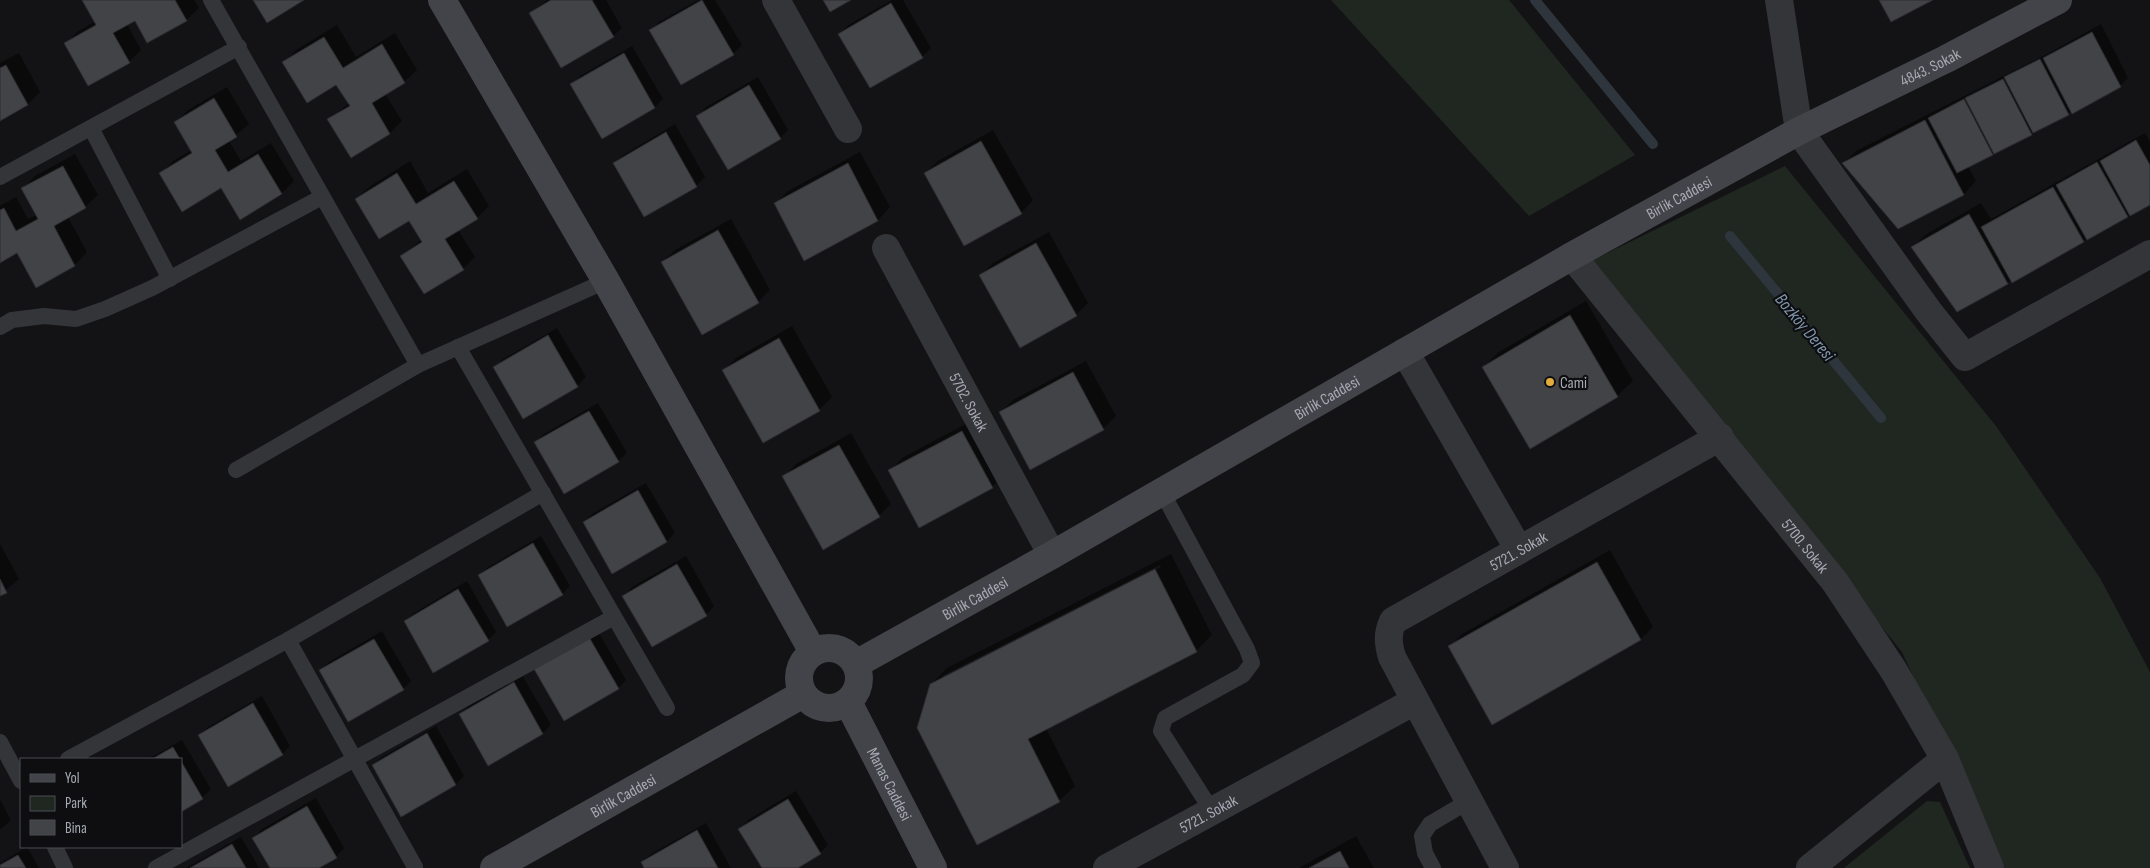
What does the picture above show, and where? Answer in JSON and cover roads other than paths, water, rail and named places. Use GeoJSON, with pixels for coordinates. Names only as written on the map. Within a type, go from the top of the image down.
{"type":"FeatureCollection","features":[{"type":"Feature","properties":{"kind":"street"},"geometry":{"type":"LineString","coordinates":[[442,0],[606,282],[813,652]]}},
{"type":"Feature","properties":{"kind":"street"},"geometry":{"type":"LineString","coordinates":[[776,0],[848,129]]}},
{"type":"Feature","properties":{"kind":"street"},"geometry":{"type":"LineString","coordinates":[[1779,0],[1799,131],[1929,312],[1965,357],[2150,254]]}},
{"type":"Feature","properties":{"kind":"street","name":"4843. Sokak"},"geometry":{"type":"LineString","coordinates":[[1799,131],[1946,59],[2058,0]]}},
{"type":"Feature","properties":{"kind":"street","name":"Birlik Caddesi"},"geometry":{"type":"LineString","coordinates":[[856,664],[1052,555],[1572,256],[1799,131]]}},
{"type":"Feature","properties":{"kind":"street","name":"5702. Sokak"},"geometry":{"type":"LineString","coordinates":[[886,248],[1052,555]]}},
{"type":"Feature","properties":{"kind":"street","name":"5700. Sokak"},"geometry":{"type":"LineString","coordinates":[[1572,256],[1720,437],[1834,582],[1894,671],[1945,759],[1990,868]]}},
{"type":"Feature","properties":{"kind":"street"},"geometry":{"type":"LineString","coordinates":[[1405,352],[1519,550]]}},
{"type":"Feature","properties":{"kind":"street","name":"5721. Sokak"},"geometry":{"type":"LineString","coordinates":[[1505,868],[1392,657],[1388,642],[1389,630],[1393,621],[1720,437]]}},
{"type":"Feature","properties":{"kind":"street"},"geometry":{"type":"LineString","coordinates":[[822,648],[841,650],[856,664],[859,684],[848,702],[828,708],[818,706],[803,694],[799,676],[801,666],[813,652],[822,648]]}},
{"type":"Feature","properties":{"kind":"street","name":"Birlik Caddesi"},"geometry":{"type":"LineString","coordinates":[[494,868],[803,694]]}},
{"type":"Feature","properties":{"kind":"street","name":"5721. Sokak"},"geometry":{"type":"LineString","coordinates":[[1110,867],[1415,701]]}},
{"type":"Feature","properties":{"kind":"street","name":"Manas Caddesi"},"geometry":{"type":"LineString","coordinates":[[848,702],[932,868]]}},
{"type":"Feature","properties":{"kind":"street"},"geometry":{"type":"LineString","coordinates":[[1810,868],[1945,759]]}},
{"type":"Feature","properties":{"kind":"lane"},"geometry":{"type":"LineString","coordinates":[[211,0],[418,365]]}},
{"type":"Feature","properties":{"kind":"lane"},"geometry":{"type":"LineString","coordinates":[[0,177],[239,47]]}},
{"type":"Feature","properties":{"kind":"lane"},"geometry":{"type":"LineString","coordinates":[[90,128],[170,279]]}},
{"type":"Feature","properties":{"kind":"lane"},"geometry":{"type":"LineString","coordinates":[[0,326],[12,320],[44,316],[76,320],[105,309],[170,279],[322,197]]}},
{"type":"Feature","properties":{"kind":"lane"},"geometry":{"type":"LineString","coordinates":[[236,470],[418,365],[606,282]]}},
{"type":"Feature","properties":{"kind":"lane"},"geometry":{"type":"LineString","coordinates":[[458,347],[667,708]]}},
{"type":"Feature","properties":{"kind":"lane"},"geometry":{"type":"LineString","coordinates":[[1162,492],[1247,649],[1252,663],[1243,675],[1165,718],[1161,731],[1212,811]]}},
{"type":"Feature","properties":{"kind":"lane"},"geometry":{"type":"LineString","coordinates":[[70,758],[288,640],[543,493]]}},
{"type":"Feature","properties":{"kind":"lane"},"geometry":{"type":"LineString","coordinates":[[156,868],[354,757],[614,617]]}},
{"type":"Feature","properties":{"kind":"lane"},"geometry":{"type":"LineString","coordinates":[[288,640],[415,867]]}},
{"type":"Feature","properties":{"kind":"lane"},"geometry":{"type":"LineString","coordinates":[[0,742],[20,779]]}},
{"type":"Feature","properties":{"kind":"lane"},"geometry":{"type":"LineString","coordinates":[[1433,868],[1425,853],[1422,836],[1430,824],[1469,801]]}},
{"type":"Feature","properties":{"kind":"lane"},"geometry":{"type":"LineString","coordinates":[[55,848],[65,868]]}},
{"type":"Feature","properties":{"kind":"waterway","name":"Bozköy Deresi"},"geometry":{"type":"LineString","coordinates":[[1535,0],[1653,144]]}},
{"type":"Feature","properties":{"kind":"waterway","name":"Bozköy Deresi"},"geometry":{"type":"LineString","coordinates":[[1730,236],[1881,418]]}},
{"type":"Feature","properties":{"kind":"place","name":"Cami"},"geometry":{"type":"Point","coordinates":[1550,382]}}]}
